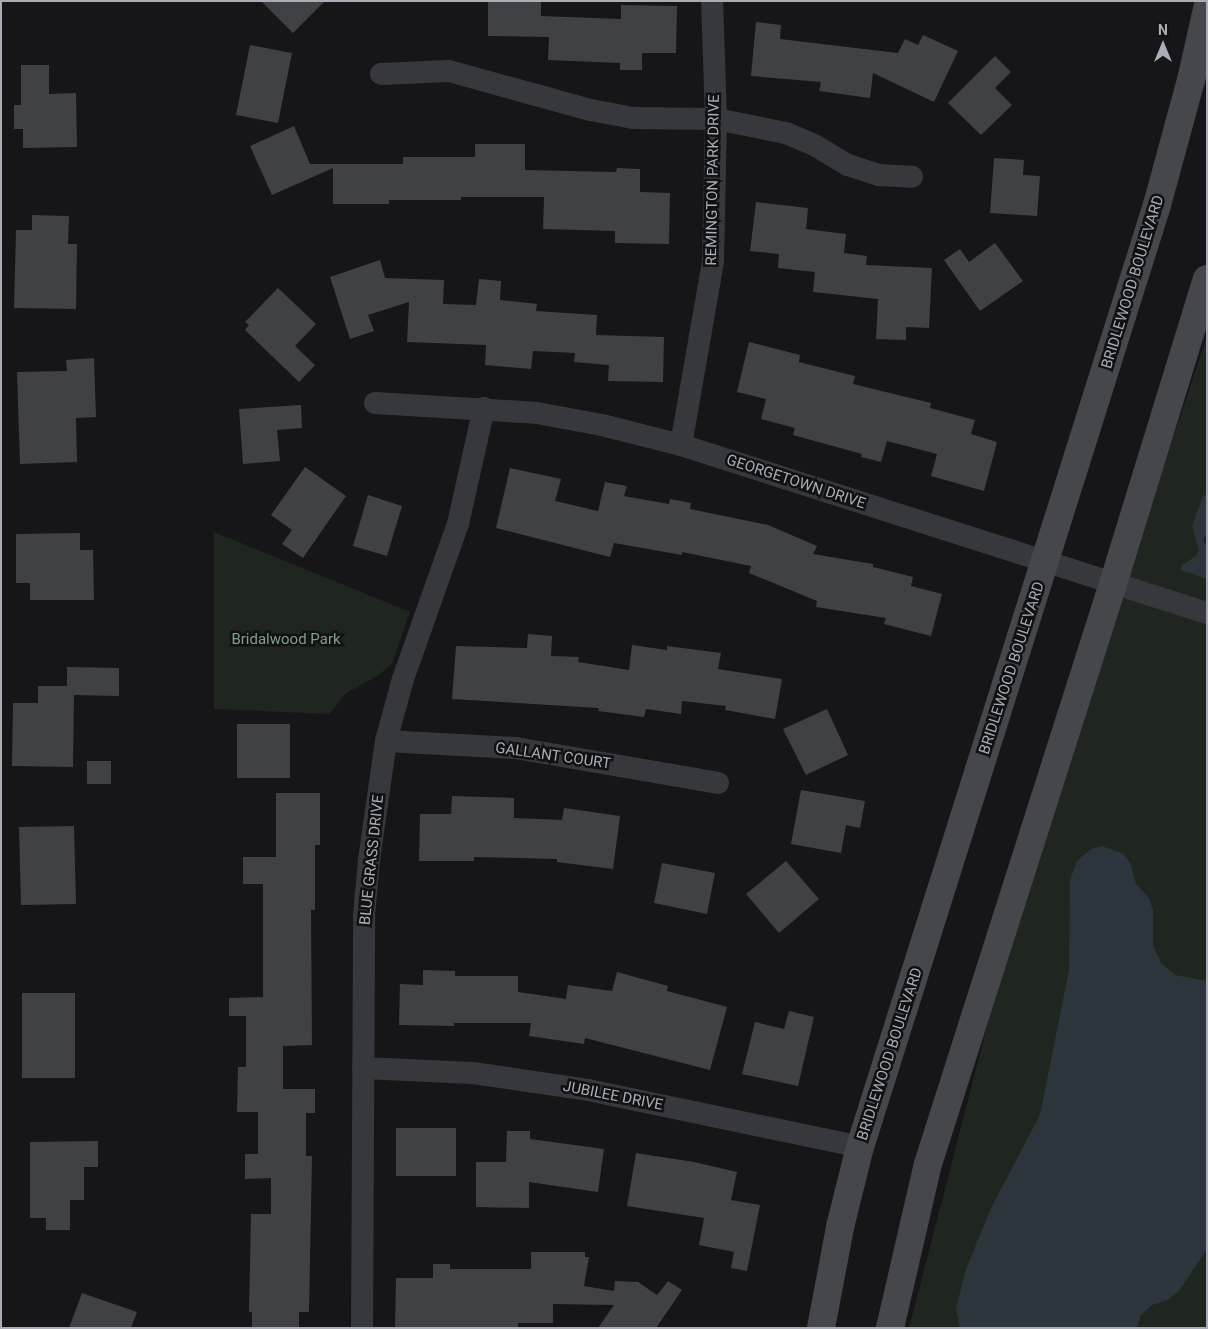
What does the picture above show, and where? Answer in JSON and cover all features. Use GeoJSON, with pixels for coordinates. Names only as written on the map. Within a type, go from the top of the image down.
{"type":"FeatureCollection","features":[{"type":"Feature","properties":{"kind":"main road","name":"BRIDLEWOOD BOULEVARD"},"geometry":{"type":"LineString","coordinates":[[821,1328],[840,1227],[860,1147],[1157,205],[1191,80],[1207,9]]}},
{"type":"Feature","properties":{"kind":"main road"},"geometry":{"type":"LineString","coordinates":[[890,1328],[928,1164],[1113,584],[1207,279]]}},
{"type":"Feature","properties":{"kind":"street","name":"REMINGTON PARK DRIVE"},"geometry":{"type":"LineString","coordinates":[[681,445],[713,262],[716,119],[712,1]]}},
{"type":"Feature","properties":{"kind":"street"},"geometry":{"type":"LineString","coordinates":[[382,74],[449,71],[534,96],[616,115],[633,118],[716,119],[786,133],[816,146],[848,165],[879,175],[912,178]]}},
{"type":"Feature","properties":{"kind":"street","name":"GEORGETOWN DRIVE"},"geometry":{"type":"LineString","coordinates":[[375,403],[538,412],[602,425],[681,445],[1207,613]]}},
{"type":"Feature","properties":{"kind":"street","name":"BLUE GRASS DRIVE"},"geometry":{"type":"LineString","coordinates":[[362,1328],[364,915],[369,860],[386,741],[403,678],[458,524],[484,408]]}},
{"type":"Feature","properties":{"kind":"street","name":"GALLANT COURT"},"geometry":{"type":"LineString","coordinates":[[386,741],[516,748],[718,782]]}},
{"type":"Feature","properties":{"kind":"street","name":"JUBILEE DRIVE"},"geometry":{"type":"LineString","coordinates":[[362,1068],[473,1074],[588,1090],[860,1147]]}},
{"type":"Feature","properties":{"kind":"green space"},"geometry":{"type":"Polygon","coordinates":[[[1207,336],[1207,1328],[909,1328],[997,988],[1105,643],[1207,336]]]}},
{"type":"Feature","properties":{"kind":"green space","name":"Bridalwood Park"},"geometry":{"type":"Polygon","coordinates":[[[214,532],[410,612],[392,664],[377,676],[345,694],[330,714],[214,709],[214,532]]]}},
{"type":"Feature","properties":{"kind":"shaded area"},"geometry":{"type":"Polygon","coordinates":[[[1207,494],[1207,532],[1203,540],[1207,547],[1207,579],[1181,570],[1182,565],[1196,556],[1199,550],[1192,526],[1203,496],[1207,494]]]}},
{"type":"Feature","properties":{"kind":"shaded area"},"geometry":{"type":"Polygon","coordinates":[[[1102,846],[1124,854],[1130,863],[1136,884],[1149,898],[1153,910],[1153,945],[1161,963],[1175,975],[1207,981],[1207,1249],[1179,1291],[1167,1300],[1152,1305],[1141,1315],[1137,1328],[960,1328],[956,1308],[966,1269],[992,1206],[1040,1115],[1069,970],[1070,880],[1077,861],[1091,849],[1102,846]]]}},
{"type":"Feature","properties":{"kind":"building"},"geometry":{"type":"Polygon","coordinates":[[[261,1],[325,1],[293,33],[261,1]]]}},
{"type":"Feature","properties":{"kind":"building"},"geometry":{"type":"Polygon","coordinates":[[[488,1],[541,1],[541,16],[621,19],[621,5],[677,6],[676,53],[642,53],[642,70],[620,70],[620,63],[548,60],[549,37],[488,36],[488,1]]]}},
{"type":"Feature","properties":{"kind":"building"},"geometry":{"type":"Polygon","coordinates":[[[756,22],[781,25],[780,39],[898,53],[905,39],[918,45],[923,35],[958,51],[934,102],[873,73],[870,98],[819,91],[821,82],[751,76],[756,22]]]}},
{"type":"Feature","properties":{"kind":"building"},"geometry":{"type":"Polygon","coordinates":[[[250,45],[292,53],[278,123],[236,115],[250,45]]]}},
{"type":"Feature","properties":{"kind":"building"},"geometry":{"type":"Polygon","coordinates":[[[995,56],[1011,72],[995,88],[1012,105],[981,135],[948,103],[995,56]]]}},
{"type":"Feature","properties":{"kind":"building"},"geometry":{"type":"Polygon","coordinates":[[[21,65],[49,65],[49,94],[76,93],[77,147],[23,148],[23,129],[14,129],[14,105],[21,105],[21,65]]]}},
{"type":"Feature","properties":{"kind":"building"},"geometry":{"type":"Polygon","coordinates":[[[294,126],[310,164],[403,164],[403,157],[475,157],[475,144],[525,144],[525,170],[616,172],[617,168],[640,169],[640,192],[670,193],[669,244],[615,243],[615,231],[543,229],[544,197],[461,197],[461,200],[389,200],[389,204],[333,204],[333,168],[272,195],[250,146],[294,126]]]}},
{"type":"Feature","properties":{"kind":"building"},"geometry":{"type":"Polygon","coordinates":[[[994,158],[1024,160],[1023,175],[1040,176],[1037,216],[990,213],[994,158]]]}},
{"type":"Feature","properties":{"kind":"building"},"geometry":{"type":"Polygon","coordinates":[[[756,202],[808,208],[806,229],[846,234],[844,253],[867,256],[866,265],[932,268],[929,328],[906,327],[906,340],[876,339],[878,299],[813,292],[815,272],[778,268],[779,254],[750,251],[756,202]]]}},
{"type":"Feature","properties":{"kind":"building"},"geometry":{"type":"Polygon","coordinates":[[[32,215],[69,216],[68,244],[77,244],[76,309],[14,308],[16,230],[32,230],[32,215]]]}},
{"type":"Feature","properties":{"kind":"building"},"geometry":{"type":"Polygon","coordinates":[[[995,243],[1023,281],[980,311],[944,260],[960,249],[969,262],[995,243]]]}},
{"type":"Feature","properties":{"kind":"building"},"geometry":{"type":"Polygon","coordinates":[[[380,260],[385,278],[444,280],[443,304],[476,305],[479,279],[501,281],[500,300],[537,304],[536,311],[597,315],[596,335],[664,337],[663,382],[608,381],[609,365],[574,362],[575,353],[533,351],[531,369],[485,365],[486,345],[407,342],[409,302],[368,315],[374,331],[350,339],[330,277],[380,260]]]}},
{"type":"Feature","properties":{"kind":"building"},"geometry":{"type":"Polygon","coordinates":[[[278,288],[316,324],[295,346],[315,365],[299,382],[245,330],[249,325],[245,322],[278,288]]]}},
{"type":"Feature","properties":{"kind":"building"},"geometry":{"type":"Polygon","coordinates":[[[749,342],[800,355],[799,362],[855,376],[853,384],[931,403],[930,408],[975,420],[971,434],[997,442],[984,491],[931,476],[937,454],[887,441],[881,462],[861,457],[862,454],[793,435],[795,428],[761,419],[766,399],[737,392],[749,342]]]}},
{"type":"Feature","properties":{"kind":"building"},"geometry":{"type":"Polygon","coordinates":[[[94,358],[96,417],[76,418],[77,462],[20,464],[17,372],[67,371],[66,360],[94,358]]]}},
{"type":"Feature","properties":{"kind":"building"},"geometry":{"type":"Polygon","coordinates":[[[301,405],[302,428],[277,430],[280,461],[243,464],[239,409],[301,405]]]}},
{"type":"Feature","properties":{"kind":"building"},"geometry":{"type":"Polygon","coordinates":[[[305,467],[346,496],[303,558],[282,544],[292,530],[271,515],[305,467]]]}},
{"type":"Feature","properties":{"kind":"building"},"geometry":{"type":"Polygon","coordinates":[[[510,468],[561,479],[555,501],[598,511],[605,482],[627,486],[624,496],[669,504],[670,499],[691,503],[690,509],[768,525],[817,546],[813,554],[873,564],[873,567],[913,577],[911,586],[942,594],[931,636],[884,624],[886,618],[816,607],[817,601],[749,573],[751,566],[682,552],[682,555],[614,543],[610,557],[496,528],[510,468]]]}},
{"type":"Feature","properties":{"kind":"building"},"geometry":{"type":"Polygon","coordinates":[[[368,495],[402,506],[387,556],[353,546],[368,495]]]}},
{"type":"Feature","properties":{"kind":"building"},"geometry":{"type":"Polygon","coordinates":[[[80,533],[80,550],[93,550],[94,600],[30,600],[30,583],[16,583],[16,534],[80,533]]]}},
{"type":"Feature","properties":{"kind":"building"},"geometry":{"type":"Polygon","coordinates":[[[528,634],[552,636],[551,656],[579,657],[578,662],[629,670],[632,645],[667,650],[667,646],[721,653],[718,669],[782,679],[775,719],[725,710],[726,706],[682,701],[681,714],[646,709],[644,717],[598,711],[599,708],[452,699],[456,646],[527,648],[528,634]]]}},
{"type":"Feature","properties":{"kind":"building"},"geometry":{"type":"Polygon","coordinates":[[[67,667],[119,668],[119,696],[74,695],[73,767],[12,766],[13,703],[38,703],[38,686],[67,686],[67,667]]]}},
{"type":"Feature","properties":{"kind":"building"},"geometry":{"type":"Polygon","coordinates":[[[827,709],[848,755],[806,775],[783,729],[827,709]]]}},
{"type":"Feature","properties":{"kind":"building"},"geometry":{"type":"Polygon","coordinates":[[[237,724],[290,724],[290,778],[237,778],[237,724]]]}},
{"type":"Feature","properties":{"kind":"building"},"geometry":{"type":"Polygon","coordinates":[[[87,761],[111,761],[111,784],[87,784],[87,761]]]}},
{"type":"Feature","properties":{"kind":"building"},"geometry":{"type":"Polygon","coordinates":[[[801,790],[865,801],[860,828],[846,825],[841,853],[791,844],[801,790]]]}},
{"type":"Feature","properties":{"kind":"building"},"geometry":{"type":"Polygon","coordinates":[[[276,793],[320,793],[320,845],[315,845],[315,910],[311,910],[312,1045],[283,1046],[283,1089],[315,1089],[315,1113],[306,1113],[306,1156],[312,1156],[309,1312],[299,1312],[299,1328],[252,1328],[252,1312],[249,1312],[251,1214],[271,1214],[271,1178],[245,1179],[245,1154],[258,1154],[258,1112],[237,1112],[238,1067],[246,1067],[246,1016],[229,1016],[229,998],[263,997],[263,884],[243,884],[243,857],[276,857],[276,793]]]}},
{"type":"Feature","properties":{"kind":"building"},"geometry":{"type":"Polygon","coordinates":[[[452,796],[514,798],[514,818],[562,820],[564,808],[620,816],[613,869],[557,862],[557,859],[474,857],[474,861],[419,861],[420,814],[451,814],[452,796]]]}},
{"type":"Feature","properties":{"kind":"building"},"geometry":{"type":"Polygon","coordinates":[[[74,826],[76,904],[21,905],[19,827],[74,826]]]}},
{"type":"Feature","properties":{"kind":"building"},"geometry":{"type":"Polygon","coordinates":[[[786,861],[819,899],[779,933],[746,894],[786,861]]]}},
{"type":"Feature","properties":{"kind":"building"},"geometry":{"type":"Polygon","coordinates":[[[662,863],[715,873],[707,914],[654,903],[662,863]]]}},
{"type":"Feature","properties":{"kind":"building"},"geometry":{"type":"Polygon","coordinates":[[[423,970],[455,971],[455,976],[518,976],[518,992],[566,999],[568,985],[612,991],[617,972],[668,986],[667,991],[727,1007],[710,1070],[585,1038],[584,1044],[529,1036],[531,1023],[454,1023],[454,1026],[399,1025],[400,984],[423,985],[423,970]]]}},
{"type":"Feature","properties":{"kind":"building"},"geometry":{"type":"Polygon","coordinates":[[[22,993],[75,993],[75,1078],[22,1078],[22,993]]]}},
{"type":"Feature","properties":{"kind":"building"},"geometry":{"type":"Polygon","coordinates":[[[789,1011],[814,1017],[798,1086],[742,1074],[755,1022],[784,1029],[789,1011]]]}},
{"type":"Feature","properties":{"kind":"building"},"geometry":{"type":"Polygon","coordinates":[[[396,1128],[456,1128],[456,1176],[396,1176],[396,1128]]]}},
{"type":"Feature","properties":{"kind":"building"},"geometry":{"type":"Polygon","coordinates":[[[507,1131],[530,1131],[530,1139],[604,1149],[598,1192],[529,1182],[529,1208],[476,1207],[476,1162],[506,1162],[507,1131]]]}},
{"type":"Feature","properties":{"kind":"building"},"geometry":{"type":"Polygon","coordinates":[[[98,1141],[98,1167],[84,1167],[84,1200],[70,1200],[70,1230],[46,1230],[46,1218],[30,1218],[30,1142],[98,1141]]]}},
{"type":"Feature","properties":{"kind":"building"},"geometry":{"type":"Polygon","coordinates":[[[636,1153],[694,1162],[737,1172],[731,1200],[760,1205],[747,1271],[731,1268],[734,1252],[699,1245],[704,1218],[627,1206],[636,1153]]]}},
{"type":"Feature","properties":{"kind":"building"},"geometry":{"type":"Polygon","coordinates":[[[531,1252],[585,1252],[585,1257],[589,1257],[584,1286],[614,1291],[615,1281],[638,1282],[657,1295],[668,1281],[682,1290],[656,1328],[598,1328],[614,1305],[553,1304],[553,1323],[518,1323],[518,1328],[395,1328],[396,1278],[433,1278],[433,1264],[450,1264],[450,1269],[531,1269],[531,1252]]]}},
{"type":"Feature","properties":{"kind":"building"},"geometry":{"type":"Polygon","coordinates":[[[82,1293],[137,1312],[131,1328],[69,1328],[82,1293]]]}}]}
